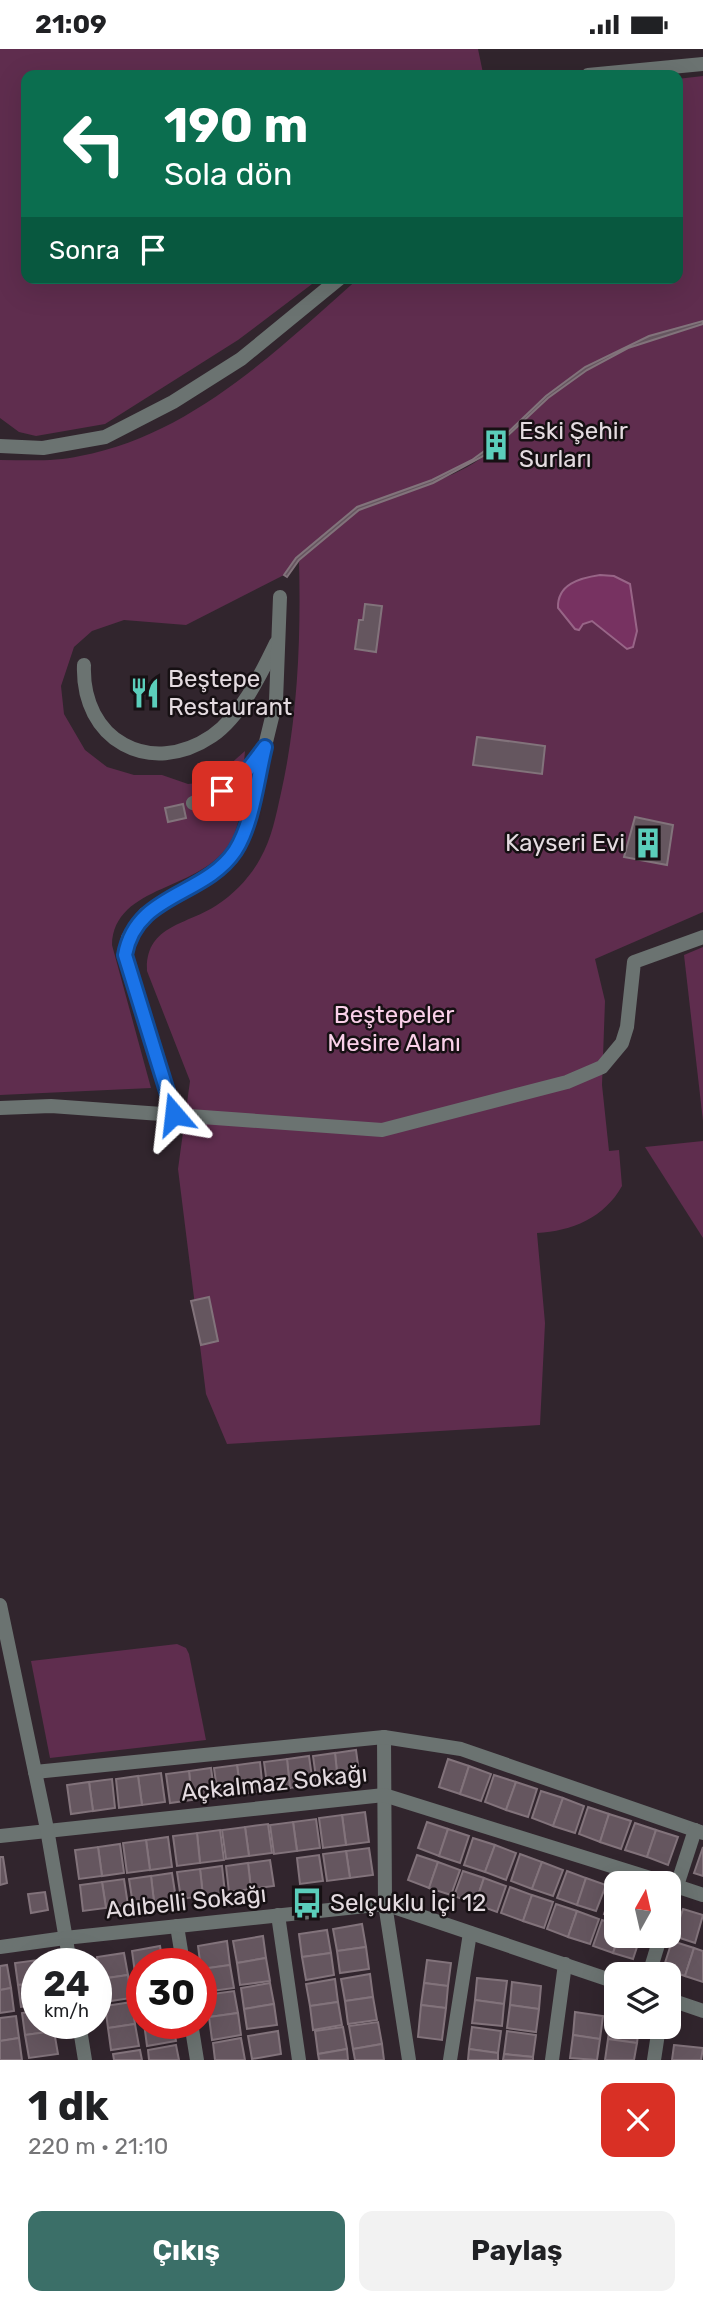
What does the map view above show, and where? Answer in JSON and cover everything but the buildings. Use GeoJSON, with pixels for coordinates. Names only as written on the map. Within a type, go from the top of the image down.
{"type":"FeatureCollection","features":[{"type":"Feature","properties":{"kind":"street"},"geometry":{"type":"LineString","coordinates":[[640,70],[703,64]]}},
{"type":"Feature","properties":{"kind":"street"},"geometry":{"type":"LineString","coordinates":[[0,446],[43,448],[105,437],[173,402],[241,359],[333,284]]}},
{"type":"Feature","properties":{"kind":"street"},"geometry":{"type":"LineString","coordinates":[[174,1114],[125,955],[128,938],[145,914],[222,867],[236,849],[245,828],[276,701],[280,597]]}},
{"type":"Feature","properties":{"kind":"street"},"geometry":{"type":"LineString","coordinates":[[84,665],[83,684],[88,703],[104,728],[133,750],[162,755],[187,750],[215,735],[252,691],[278,639]]}},
{"type":"Feature","properties":{"kind":"street"},"geometry":{"type":"LineString","coordinates":[[193,803],[222,791],[246,772],[265,747]]}},
{"type":"Feature","properties":{"kind":"street"},"geometry":{"type":"LineString","coordinates":[[0,1108],[51,1106],[382,1130],[567,1082],[602,1067],[622,1043],[627,1027],[634,963],[703,937]]}},
{"type":"Feature","properties":{"kind":"street"},"geometry":{"type":"LineString","coordinates":[[0,1605],[47,1829],[67,1948]]}},
{"type":"Feature","properties":{"kind":"street"},"geometry":{"type":"LineString","coordinates":[[35,1772],[384,1737],[461,1749],[699,1832],[678,1871]]}},
{"type":"Feature","properties":{"kind":"street"},"geometry":{"type":"LineString","coordinates":[[384,1737],[384,1904],[408,2060]]}},
{"type":"Feature","properties":{"kind":"street","name":"Açkalmaz Sokağı"},"geometry":{"type":"LineString","coordinates":[[0,1836],[384,1795],[629,1871]]}},
{"type":"Feature","properties":{"kind":"street","name":"Açkalmaz Sokağı"},"geometry":{"type":"LineString","coordinates":[[681,1887],[703,1895]]}},
{"type":"Feature","properties":{"kind":"street","name":"Adıbelli Sokağı"},"geometry":{"type":"LineString","coordinates":[[0,1947],[384,1904],[604,1978]]}},
{"type":"Feature","properties":{"kind":"street"},"geometry":{"type":"LineString","coordinates":[[278,1915],[299,2060]]}},
{"type":"Feature","properties":{"kind":"street"},"geometry":{"type":"LineString","coordinates":[[177,1926],[181,1948]]}},
{"type":"Feature","properties":{"kind":"street"},"geometry":{"type":"LineString","coordinates":[[450,2060],[470,1933]]}},
{"type":"Feature","properties":{"kind":"street"},"geometry":{"type":"LineString","coordinates":[[552,2060],[565,1964]]}},
{"type":"Feature","properties":{"kind":"street"},"geometry":{"type":"LineString","coordinates":[[681,2003],[703,2011]]}},
{"type":"Feature","properties":{"kind":"street"},"geometry":{"type":"LineString","coordinates":[[82,2039],[85,2060]]}},
{"type":"Feature","properties":{"kind":"street"},"geometry":{"type":"LineString","coordinates":[[194,2039],[197,2060]]}},
{"type":"Feature","properties":{"kind":"street"},"geometry":{"type":"LineString","coordinates":[[654,2060],[657,2039]]}},
{"type":"Feature","properties":{"kind":"green space"},"geometry":{"type":"Polygon","coordinates":[[[0,49],[478,49],[482,70],[21,70],[21,284],[312,284],[238,340],[105,424],[36,436],[19,432],[0,418],[0,49]]]}},
{"type":"Feature","properties":{"kind":"green space"},"geometry":{"type":"Polygon","coordinates":[[[703,76],[703,321],[649,336],[585,367],[546,396],[502,438],[472,460],[432,480],[357,507],[296,558],[284,575],[186,625],[124,620],[92,631],[74,647],[61,686],[64,714],[85,750],[107,767],[134,775],[162,775],[188,784],[219,774],[245,751],[241,809],[231,841],[218,858],[201,870],[143,898],[128,910],[117,925],[112,945],[151,1088],[0,1095],[0,460],[70,458],[121,445],[159,429],[231,386],[352,284],[683,284],[683,78],[703,76]]]}},
{"type":"Feature","properties":{"kind":"green space","name":"Beştepeler Mesire Alanı"},"geometry":{"type":"Polygon","coordinates":[[[703,324],[703,912],[595,959],[605,1001],[602,1085],[609,1151],[619,1150],[622,1186],[606,1207],[586,1221],[563,1229],[537,1233],[545,1323],[540,1425],[227,1444],[206,1394],[178,1169],[190,1081],[147,971],[148,956],[160,935],[217,905],[236,890],[256,866],[268,843],[287,764],[295,706],[299,648],[299,560],[336,526],[360,510],[446,477],[474,463],[503,441],[546,400],[599,362],[661,335],[703,324]]]}},
{"type":"Feature","properties":{"kind":"green space"},"geometry":{"type":"Polygon","coordinates":[[[703,947],[703,1121],[684,955],[703,947]]]}},
{"type":"Feature","properties":{"kind":"green space"},"geometry":{"type":"Polygon","coordinates":[[[703,1141],[703,1238],[645,1147],[703,1141]]]}},
{"type":"Feature","properties":{"kind":"green space"},"geometry":{"type":"Polygon","coordinates":[[[177,1644],[186,1648],[189,1654],[206,1740],[50,1758],[31,1661],[177,1644]]]}},
{"type":"Feature","properties":{"kind":"shaded area"},"geometry":{"type":"Polygon","coordinates":[[[600,575],[614,576],[630,584],[637,631],[633,647],[627,649],[592,621],[583,624],[579,630],[575,629],[558,608],[561,593],[571,584],[600,575]]]}},
{"type":"Feature","properties":{"kind":"place","name":"Eski Şehir Surları"},"geometry":{"type":"Point","coordinates":[496,445]}},
{"type":"Feature","properties":{"kind":"place","name":"Beştepe Restaurant"},"geometry":{"type":"Point","coordinates":[145,693]}},
{"type":"Feature","properties":{"kind":"place","name":"Kayseri Evi"},"geometry":{"type":"Point","coordinates":[648,843]}},
{"type":"Feature","properties":{"kind":"place","name":"Selçuklu İçi 12"},"geometry":{"type":"Point","coordinates":[307,1903]}},
{"type":"Feature","properties":{"kind":"route"},"geometry":{"type":"LineString","coordinates":[[174,1114],[125,955],[128,938],[145,914],[222,867],[236,849],[245,828],[265,747],[246,772],[222,791]]}}]}
